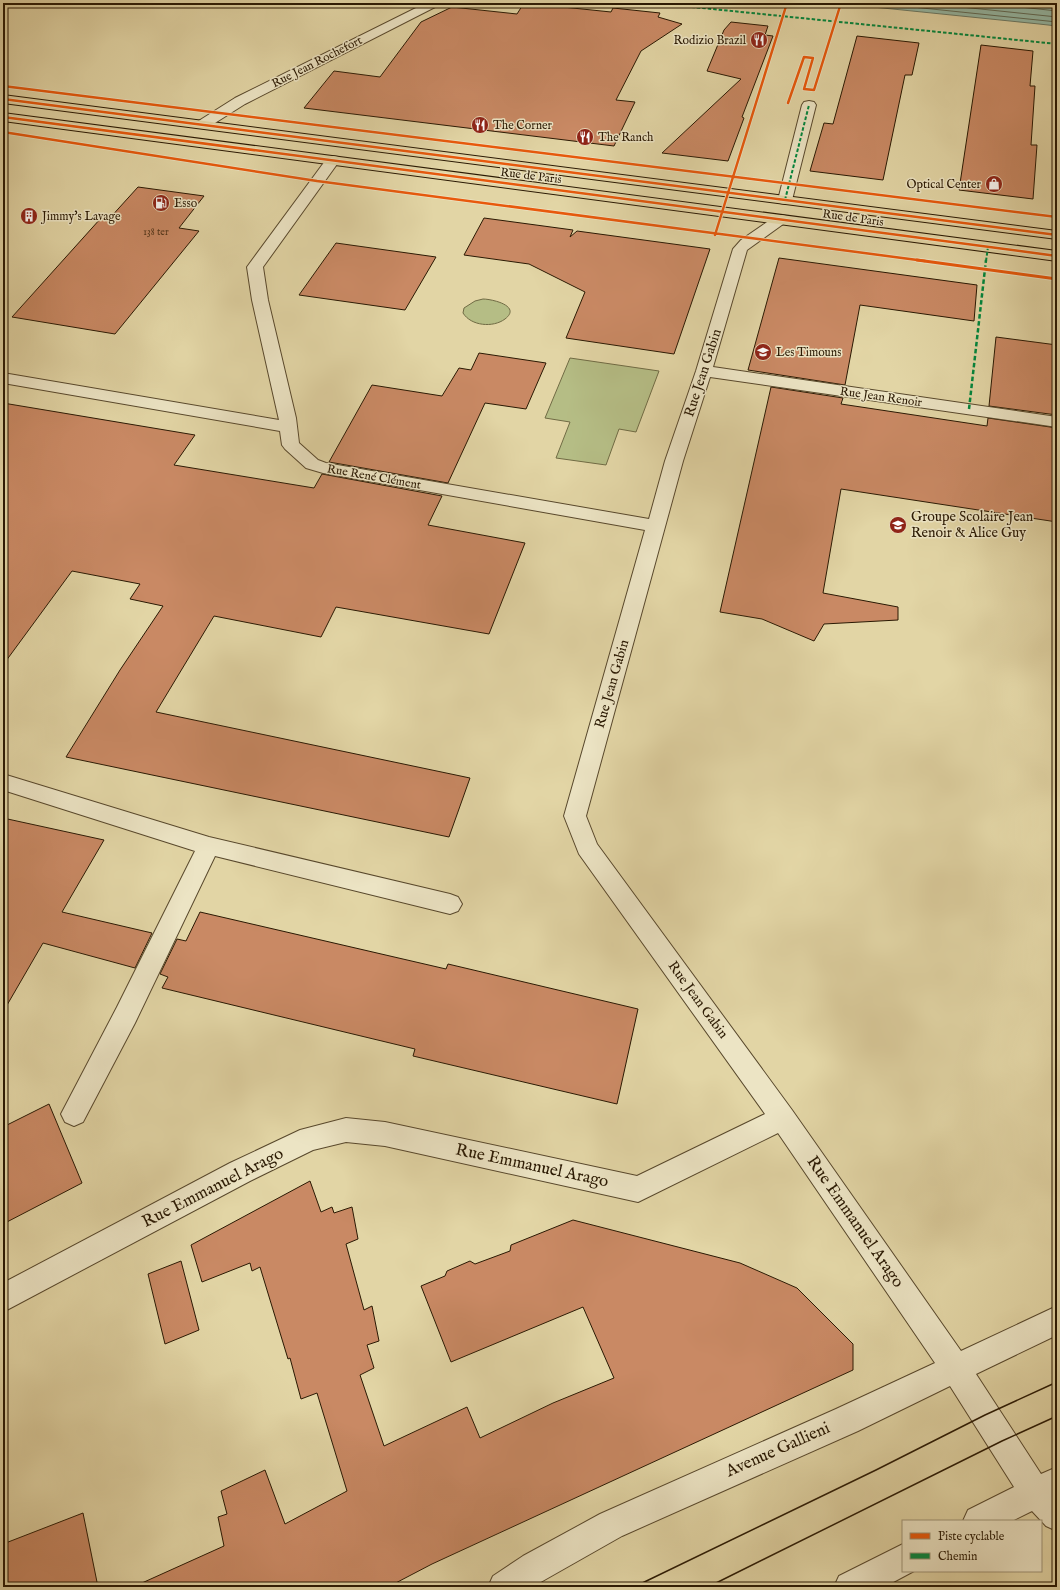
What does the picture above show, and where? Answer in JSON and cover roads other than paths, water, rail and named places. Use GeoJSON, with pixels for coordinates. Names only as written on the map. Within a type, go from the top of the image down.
{"type":"FeatureCollection","features":[{"type":"Feature","properties":{"kind":"main road","name":"Rue de Paris"},"geometry":{"type":"LineString","coordinates":[[3,99],[1057,235]]}},
{"type":"Feature","properties":{"kind":"main road","name":"Rue de Paris"},"geometry":{"type":"LineString","coordinates":[[3,116],[1057,256]]}},
{"type":"Feature","properties":{"kind":"street","name":"Rue Jean Rochefort"},"geometry":{"type":"LineString","coordinates":[[202,125],[240,101],[435,3]]}},
{"type":"Feature","properties":{"kind":"street"},"geometry":{"type":"LineString","coordinates":[[785,200],[809,105]]}},
{"type":"Feature","properties":{"kind":"street","name":"Rue René Clément"},"geometry":{"type":"LineString","coordinates":[[333,160],[255,266],[260,300],[291,445],[312,464],[323,468],[656,526]]}},
{"type":"Feature","properties":{"kind":"street","name":"Rue Jean Gabin"},"geometry":{"type":"LineString","coordinates":[[781,219],[746,243],[740,249],[704,371],[674,461],[575,816],[587,848],[783,1118]]}},
{"type":"Feature","properties":{"kind":"street","name":"Rue Jean Renoir"},"geometry":{"type":"LineString","coordinates":[[704,371],[1057,422]]}},
{"type":"Feature","properties":{"kind":"street"},"geometry":{"type":"LineString","coordinates":[[3,378],[288,428]]}},
{"type":"Feature","properties":{"kind":"street"},"geometry":{"type":"LineString","coordinates":[[3,393],[10,394],[49,386]]}},
{"type":"Feature","properties":{"kind":"street"},"geometry":{"type":"LineString","coordinates":[[3,782],[209,846],[450,904]]}},
{"type":"Feature","properties":{"kind":"street"},"geometry":{"type":"LineString","coordinates":[[74,1114],[126,1015],[209,846]]}},
{"type":"Feature","properties":{"kind":"street","name":"Rue Emmanuel Arago"},"geometry":{"type":"LineString","coordinates":[[3,1298],[240,1172],[310,1139],[346,1130],[385,1134],[638,1189],[783,1118],[955,1368],[1046,1487],[1057,1515]]}},
{"type":"Feature","properties":{"kind":"street","name":"Avenue Gallieni"},"geometry":{"type":"LineString","coordinates":[[504,1587],[534,1567],[611,1525],[847,1420],[1057,1320]]}},
{"type":"Feature","properties":{"kind":"street"},"geometry":{"type":"LineString","coordinates":[[981,1520],[1046,1487]]}},
{"type":"Feature","properties":{"kind":"street"},"geometry":{"type":"LineString","coordinates":[[850,1587],[902,1561]]}},
{"type":"Feature","properties":{"kind":"water"},"geometry":{"type":"Polygon","coordinates":[[[834,3],[1057,3],[1057,26],[1039,24],[834,3]]]}},
{"type":"Feature","properties":{"kind":"tram line"},"geometry":{"type":"LineString","coordinates":[[634,1587],[876,1470],[985,1415],[1057,1382]]}},
{"type":"Feature","properties":{"kind":"tram line"},"geometry":{"type":"LineString","coordinates":[[708,1587],[1002,1441],[1057,1416]]}},
{"type":"Feature","properties":{"kind":"place","name":"Rodizio Brazil"},"geometry":{"type":"Point","coordinates":[759,40]}},
{"type":"Feature","properties":{"kind":"place","name":"The Corner"},"geometry":{"type":"Point","coordinates":[480,125]}},
{"type":"Feature","properties":{"kind":"place","name":"The Ranch"},"geometry":{"type":"Point","coordinates":[585,137]}},
{"type":"Feature","properties":{"kind":"place","name":"Optical Center"},"geometry":{"type":"Point","coordinates":[994,184]}},
{"type":"Feature","properties":{"kind":"place","name":"Esso"},"geometry":{"type":"Point","coordinates":[161,203]}},
{"type":"Feature","properties":{"kind":"place","name":"Jimmy's Lavage"},"geometry":{"type":"Point","coordinates":[29,216]}},
{"type":"Feature","properties":{"kind":"place","name":"Les Timouns"},"geometry":{"type":"Point","coordinates":[763,352]}},
{"type":"Feature","properties":{"kind":"place","name":"Groupe Scolaire Jean Renoir & Alice Guy"},"geometry":{"type":"Point","coordinates":[898,525]}}]}
